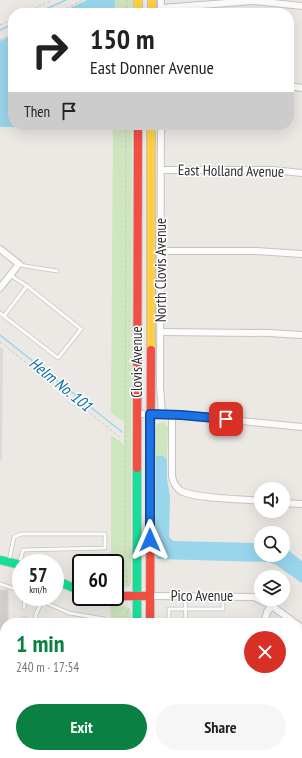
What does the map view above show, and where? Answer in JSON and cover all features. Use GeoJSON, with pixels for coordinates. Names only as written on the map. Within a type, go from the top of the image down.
{"type":"FeatureCollection","features":[{"type":"Feature","properties":{"kind":"main road","name":"Clovis Avenue"},"geometry":{"type":"LineString","coordinates":[[136,618],[134,596],[137,414],[138,130]]}},
{"type":"Feature","properties":{"kind":"main road","name":"Clovis Avenue"},"geometry":{"type":"LineString","coordinates":[[150,618],[152,130]]}},
{"type":"Feature","properties":{"kind":"main road"},"geometry":{"type":"LineString","coordinates":[[0,560],[12,562]]}},
{"type":"Feature","properties":{"kind":"main road"},"geometry":{"type":"LineString","coordinates":[[124,596],[150,596]]}},
{"type":"Feature","properties":{"kind":"street"},"geometry":{"type":"LineString","coordinates":[[181,8],[253,1],[302,6]]}},
{"type":"Feature","properties":{"kind":"street","name":"North Clovis Avenue"},"geometry":{"type":"LineString","coordinates":[[161,130],[160,386],[162,414]]}},
{"type":"Feature","properties":{"kind":"street","name":"East Holland Avenue"},"geometry":{"type":"LineString","coordinates":[[161,170],[273,170],[302,173]]}},
{"type":"Feature","properties":{"kind":"street"},"geometry":{"type":"LineString","coordinates":[[0,249],[19,264],[0,288]]}},
{"type":"Feature","properties":{"kind":"street"},"geometry":{"type":"LineString","coordinates":[[161,251],[256,251],[302,254]]}},
{"type":"Feature","properties":{"kind":"street"},"geometry":{"type":"LineString","coordinates":[[161,332],[268,333],[302,335]]}},
{"type":"Feature","properties":{"kind":"street"},"geometry":{"type":"LineString","coordinates":[[137,414],[172,414],[302,426]]}},
{"type":"Feature","properties":{"kind":"street"},"geometry":{"type":"LineString","coordinates":[[172,414],[172,469],[173,483],[176,487],[181,491],[196,495],[254,500]]}},
{"type":"Feature","properties":{"kind":"street"},"geometry":{"type":"LineString","coordinates":[[290,503],[302,504]]}},
{"type":"Feature","properties":{"kind":"street","name":"Pico Avenue"},"geometry":{"type":"LineString","coordinates":[[150,596],[254,597]]}},
{"type":"Feature","properties":{"kind":"street"},"geometry":{"type":"LineString","coordinates":[[266,618],[272,606],[288,618]]}},
{"type":"Feature","properties":{"kind":"lane"},"geometry":{"type":"LineString","coordinates":[[19,264],[57,271]]}},
{"type":"Feature","properties":{"kind":"lane"},"geometry":{"type":"LineString","coordinates":[[0,313],[58,358],[81,329],[27,286],[10,275]]}},
{"type":"Feature","properties":{"kind":"lane"},"geometry":{"type":"LineString","coordinates":[[4,316],[27,286]]}},
{"type":"Feature","properties":{"kind":"lane"},"geometry":{"type":"LineString","coordinates":[[9,561],[14,537],[21,534],[105,534],[105,548],[23,550],[22,554]]}},
{"type":"Feature","properties":{"kind":"lane"},"geometry":{"type":"LineString","coordinates":[[0,584],[12,588]]}},
{"type":"Feature","properties":{"kind":"lane"},"geometry":{"type":"LineString","coordinates":[[186,596],[186,618]]}},
{"type":"Feature","properties":{"kind":"lane"},"geometry":{"type":"LineString","coordinates":[[169,618],[169,609],[223,609],[223,596]]}},
{"type":"Feature","properties":{"kind":"lane"},"geometry":{"type":"LineString","coordinates":[[36,618],[40,606]]}},
{"type":"Feature","properties":{"kind":"lane"},"geometry":{"type":"LineString","coordinates":[[53,606],[69,613],[98,618]]}},
{"type":"Feature","properties":{"kind":"path"},"geometry":{"type":"LineString","coordinates":[[35,8],[52,0]]}},
{"type":"Feature","properties":{"kind":"path"},"geometry":{"type":"LineString","coordinates":[[67,8],[83,0]]}},
{"type":"Feature","properties":{"kind":"path"},"geometry":{"type":"LineString","coordinates":[[124,618],[134,596],[126,581],[125,569],[126,130]]}},
{"type":"Feature","properties":{"kind":"path"},"geometry":{"type":"LineString","coordinates":[[0,342],[121,438]]}},
{"type":"Feature","properties":{"kind":"shaded area"},"geometry":{"type":"Polygon","coordinates":[[[0,347],[3,349],[2,460],[0,460],[0,347]]]}},
{"type":"Feature","properties":{"kind":"green space"},"geometry":{"type":"Polygon","coordinates":[[[115,0],[133,0],[133,8],[114,8],[115,0]]]}},
{"type":"Feature","properties":{"kind":"green space"},"geometry":{"type":"Polygon","coordinates":[[[113,130],[132,130],[131,583],[128,587],[124,587],[124,554],[111,554],[111,435],[124,444],[124,422],[111,413],[113,130]]]}},
{"type":"Feature","properties":{"kind":"green space"},"geometry":{"type":"Polygon","coordinates":[[[164,422],[168,427],[167,459],[163,456],[156,456],[156,427],[159,423],[164,422]]]}},
{"type":"Feature","properties":{"kind":"green space"},"geometry":{"type":"Polygon","coordinates":[[[110,606],[126,606],[131,610],[131,618],[111,618],[110,606]]]}},
{"type":"Feature","properties":{"kind":"water"},"geometry":{"type":"Polygon","coordinates":[[[87,0],[115,0],[114,8],[70,8],[87,0]]]}},
{"type":"Feature","properties":{"kind":"water"},"geometry":{"type":"Polygon","coordinates":[[[8,37],[8,127],[0,127],[0,41],[8,37]]]}},
{"type":"Feature","properties":{"kind":"water"},"geometry":{"type":"Polygon","coordinates":[[[156,456],[163,456],[167,459],[167,479],[170,496],[169,537],[173,541],[254,543],[254,562],[157,559],[155,556],[156,456]]]}},
{"type":"Feature","properties":{"kind":"water"},"geometry":{"type":"Polygon","coordinates":[[[290,552],[302,561],[302,583],[290,575],[290,570],[283,570],[268,562],[290,562],[290,552]]]}},
{"type":"Feature","properties":{"kind":"building"},"geometry":{"type":"Polygon","coordinates":[[[0,590],[8,590],[8,618],[0,618],[0,590]]]}},
{"type":"Feature","properties":{"kind":"waterway"},"geometry":{"type":"LineString","coordinates":[[48,8],[66,0]]}},
{"type":"Feature","properties":{"kind":"waterway"},"geometry":{"type":"LineString","coordinates":[[0,30],[8,26]]}},
{"type":"Feature","properties":{"kind":"waterway","name":"Helm No. 101"},"geometry":{"type":"LineString","coordinates":[[0,335],[122,432]]}},
{"type":"Feature","properties":{"kind":"traffic: fast"},"geometry":{"type":"LineString","coordinates":[[137,468],[137,618]]}},
{"type":"Feature","properties":{"kind":"traffic: fast"},"geometry":{"type":"LineString","coordinates":[[0,560],[12,563]]}},
{"type":"Feature","properties":{"kind":"traffic: fast"},"geometry":{"type":"LineString","coordinates":[[64,584],[72,587]]}},
{"type":"Feature","properties":{"kind":"traffic: slow"},"geometry":{"type":"LineString","coordinates":[[138,0],[138,8]]}},
{"type":"Feature","properties":{"kind":"traffic: slow"},"geometry":{"type":"LineString","coordinates":[[152,0],[152,8]]}},
{"type":"Feature","properties":{"kind":"traffic: slow"},"geometry":{"type":"LineString","coordinates":[[151,130],[151,350]]}},
{"type":"Feature","properties":{"kind":"traffic: jam"},"geometry":{"type":"LineString","coordinates":[[137,468],[138,130]]}},
{"type":"Feature","properties":{"kind":"traffic: jam"},"geometry":{"type":"LineString","coordinates":[[150,618],[151,350]]}},
{"type":"Feature","properties":{"kind":"traffic: jam"},"geometry":{"type":"LineString","coordinates":[[124,596],[150,596]]}},
{"type":"Feature","properties":{"kind":"route"},"geometry":{"type":"LineString","coordinates":[[150,540],[150,414],[226,419]]}}]}
